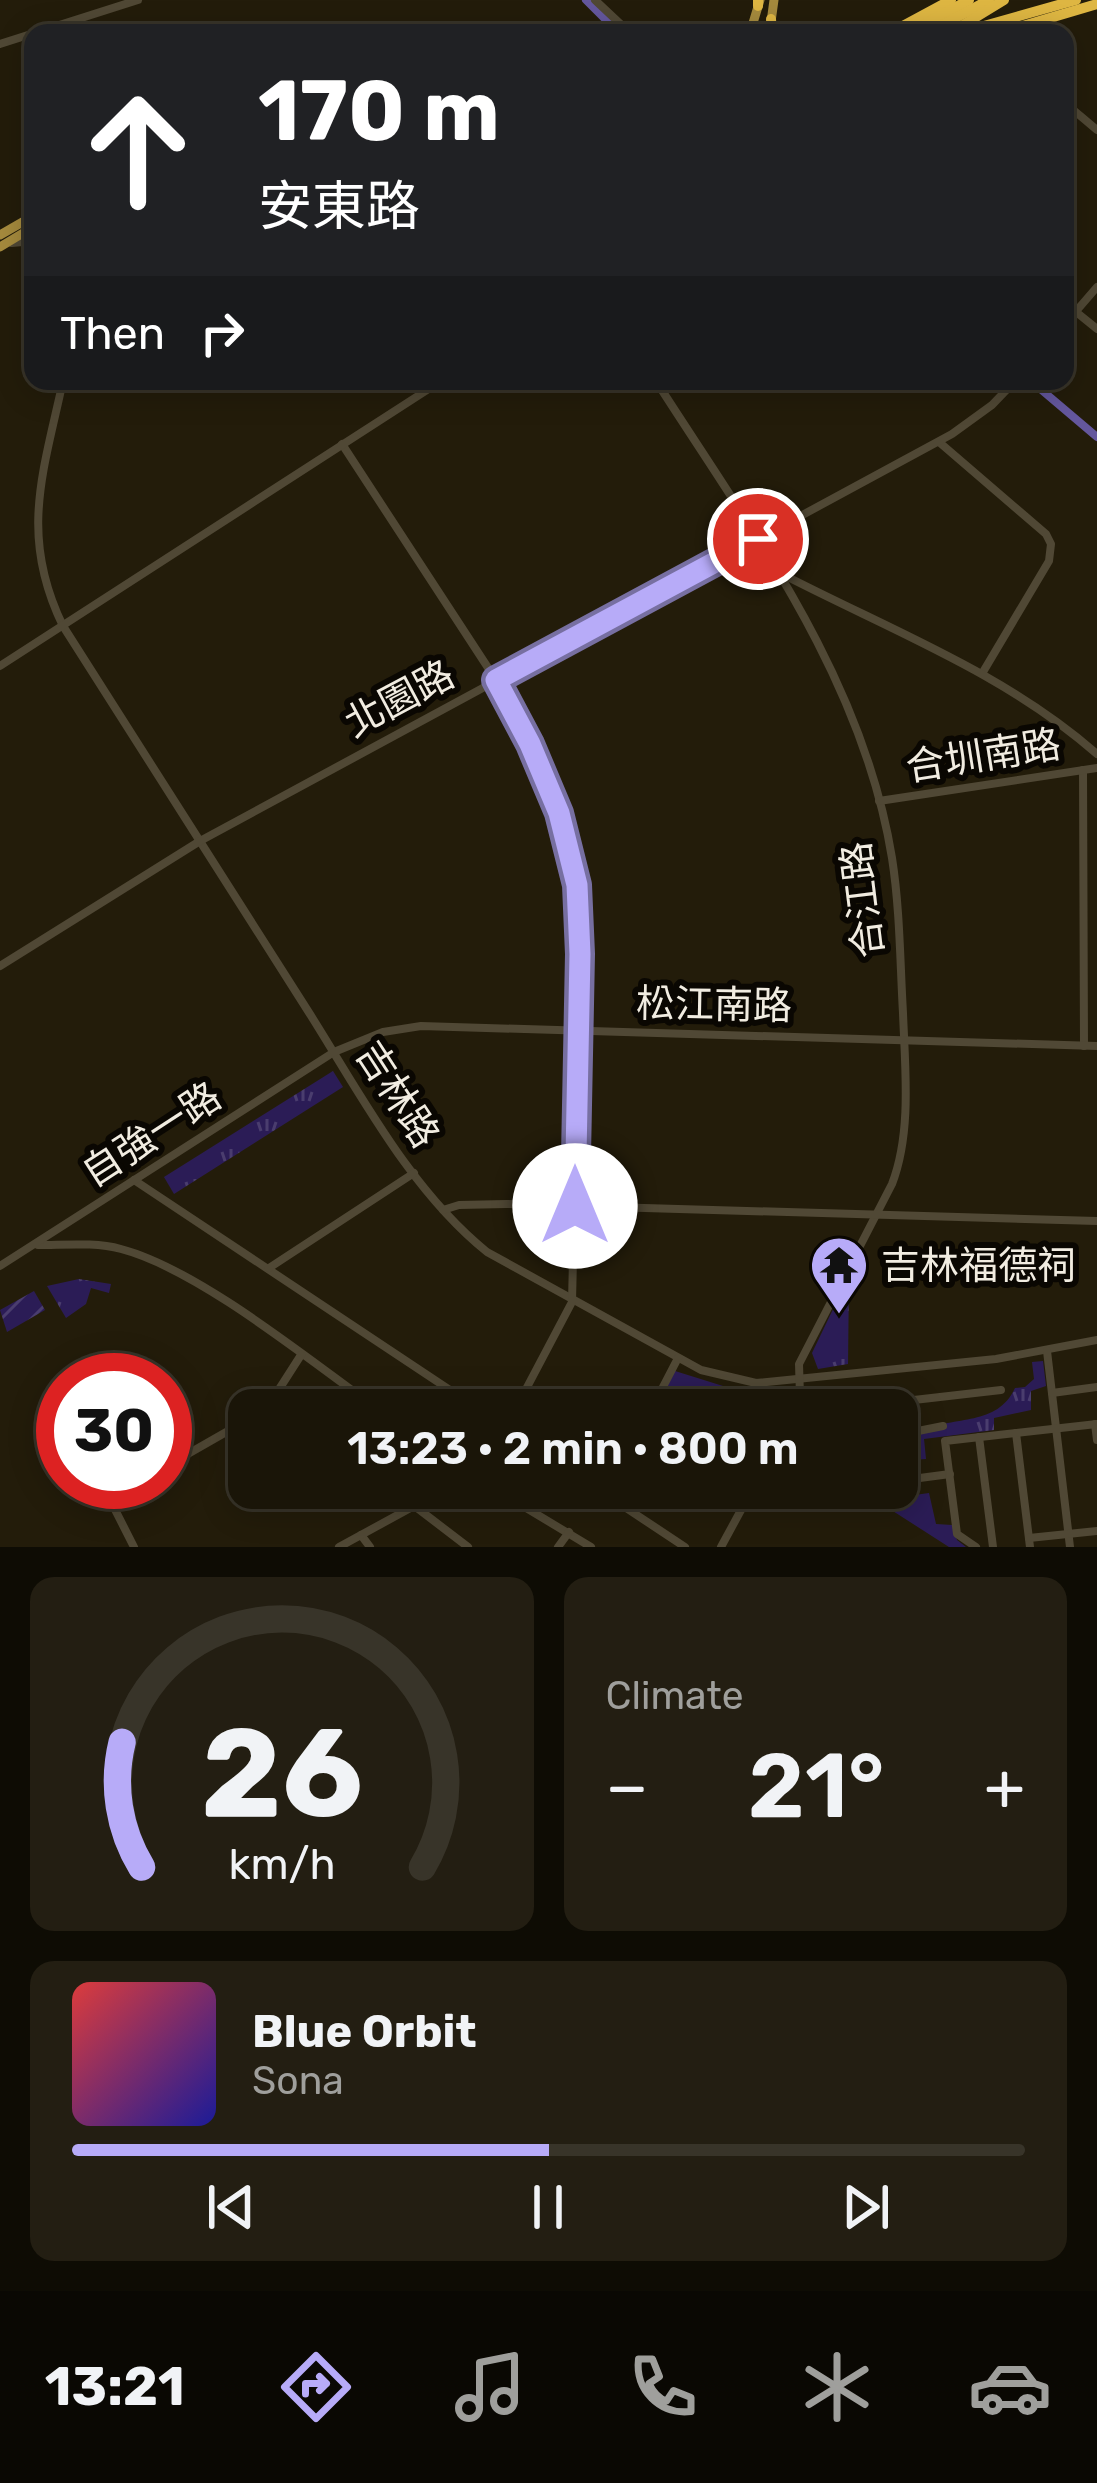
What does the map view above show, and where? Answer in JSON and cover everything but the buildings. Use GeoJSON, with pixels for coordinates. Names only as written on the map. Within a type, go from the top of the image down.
{"type":"FeatureCollection","features":[{"type":"Feature","properties":{"kind":"highway"},"geometry":{"type":"LineString","coordinates":[[907,24],[951,0]]}},
{"type":"Feature","properties":{"kind":"highway"},"geometry":{"type":"LineString","coordinates":[[925,24],[969,0]]}},
{"type":"Feature","properties":{"kind":"highway"},"geometry":{"type":"LineString","coordinates":[[955,24],[989,0]]}},
{"type":"Feature","properties":{"kind":"highway"},"geometry":{"type":"LineString","coordinates":[[957,24],[1004,0]]}},
{"type":"Feature","properties":{"kind":"highway"},"geometry":{"type":"LineString","coordinates":[[991,24],[1076,0]]}},
{"type":"Feature","properties":{"kind":"highway"},"geometry":{"type":"LineString","coordinates":[[1029,24],[1097,4]]}},
{"type":"Feature","properties":{"kind":"highway"},"geometry":{"type":"LineString","coordinates":[[771,19],[771,24]]}},
{"type":"Feature","properties":{"kind":"main road"},"geometry":{"type":"LineString","coordinates":[[771,19],[774,0]]}},
{"type":"Feature","properties":{"kind":"street"},"geometry":{"type":"LineString","coordinates":[[63,24],[138,0]]}},
{"type":"Feature","properties":{"kind":"street"},"geometry":{"type":"LineString","coordinates":[[595,0],[620,24]]}},
{"type":"Feature","properties":{"kind":"street"},"geometry":{"type":"LineString","coordinates":[[1074,111],[1097,130]]}},
{"type":"Feature","properties":{"kind":"street"},"geometry":{"type":"LineString","coordinates":[[1097,287],[1076,312],[1097,329]]}},
{"type":"Feature","properties":{"kind":"street","name":"吉林路"},"geometry":{"type":"LineString","coordinates":[[61,390],[36,517],[40,571],[63,626],[414,1173],[443,1210],[487,1252],[700,1370],[756,1383],[1047,1351],[1097,1340]]}},
{"type":"Feature","properties":{"kind":"street"},"geometry":{"type":"LineString","coordinates":[[0,666],[427,390]]}},
{"type":"Feature","properties":{"kind":"street","name":"合江路"},"geometry":{"type":"LineString","coordinates":[[662,390],[820,642],[858,731],[892,859],[904,1039],[903,1144],[892,1184],[799,1364],[798,1389]]}},
{"type":"Feature","properties":{"kind":"street","name":"北園路"},"geometry":{"type":"LineString","coordinates":[[0,967],[200,841],[938,442],[974,421],[1007,390]]}},
{"type":"Feature","properties":{"kind":"street"},"geometry":{"type":"LineString","coordinates":[[938,442],[1046,534],[1051,544],[1049,561],[983,672]]}},
{"type":"Feature","properties":{"kind":"street"},"geometry":{"type":"LineString","coordinates":[[342,444],[496,680],[559,813],[575,876],[580,954],[572,1302],[526,1389]]}},
{"type":"Feature","properties":{"kind":"street"},"geometry":{"type":"LineString","coordinates":[[780,573],[983,672],[1032,702],[1097,754]]}},
{"type":"Feature","properties":{"kind":"street","name":"合圳南路"},"geometry":{"type":"LineString","coordinates":[[879,801],[1097,768]]}},
{"type":"Feature","properties":{"kind":"street"},"geometry":{"type":"LineString","coordinates":[[1083,770],[1084,1046]]}},
{"type":"Feature","properties":{"kind":"street","name":"松江南路"},"geometry":{"type":"LineString","coordinates":[[334,1052],[383,1032],[421,1026],[1097,1046]]}},
{"type":"Feature","properties":{"kind":"street","name":"自強一路"},"geometry":{"type":"LineString","coordinates":[[0,1266],[334,1052]]}},
{"type":"Feature","properties":{"kind":"street"},"geometry":{"type":"LineString","coordinates":[[268,1268],[414,1173]]}},
{"type":"Feature","properties":{"kind":"street"},"geometry":{"type":"LineString","coordinates":[[134,1180],[449,1389]]}},
{"type":"Feature","properties":{"kind":"street"},"geometry":{"type":"LineString","coordinates":[[443,1210],[459,1205],[575,1206],[1097,1221]]}},
{"type":"Feature","properties":{"kind":"street"},"geometry":{"type":"LineString","coordinates":[[33,1245],[82,1244],[138,1254],[210,1293],[349,1389]]}},
{"type":"Feature","properties":{"kind":"street"},"geometry":{"type":"LineString","coordinates":[[1047,1351],[1070,1547]]}},
{"type":"Feature","properties":{"kind":"street"},"geometry":{"type":"LineString","coordinates":[[280,1389],[301,1355]]}},
{"type":"Feature","properties":{"kind":"street"},"geometry":{"type":"LineString","coordinates":[[662,1389],[678,1358]]}},
{"type":"Feature","properties":{"kind":"street"},"geometry":{"type":"LineString","coordinates":[[1052,1393],[1097,1387]]}},
{"type":"Feature","properties":{"kind":"street"},"geometry":{"type":"LineString","coordinates":[[918,1402],[1001,1390]]}},
{"type":"Feature","properties":{"kind":"street"},"geometry":{"type":"LineString","coordinates":[[976,1547],[957,1534],[945,1441],[1096,1424],[1097,1440]]}},
{"type":"Feature","properties":{"kind":"street"},"geometry":{"type":"LineString","coordinates":[[918,1431],[943,1426]]}},
{"type":"Feature","properties":{"kind":"street"},"geometry":{"type":"LineString","coordinates":[[192,1452],[228,1431]]}},
{"type":"Feature","properties":{"kind":"street"},"geometry":{"type":"LineString","coordinates":[[1016,1433],[1030,1542],[1097,1531]]}},
{"type":"Feature","properties":{"kind":"street"},"geometry":{"type":"LineString","coordinates":[[979,1437],[993,1547]]}},
{"type":"Feature","properties":{"kind":"street"},"geometry":{"type":"LineString","coordinates":[[918,1478],[950,1474]]}},
{"type":"Feature","properties":{"kind":"street"},"geometry":{"type":"LineString","coordinates":[[115,1509],[134,1547]]}},
{"type":"Feature","properties":{"kind":"street"},"geometry":{"type":"LineString","coordinates":[[339,1547],[410,1509]]}},
{"type":"Feature","properties":{"kind":"street"},"geometry":{"type":"LineString","coordinates":[[423,1509],[468,1547]]}},
{"type":"Feature","properties":{"kind":"street"},"geometry":{"type":"LineString","coordinates":[[529,1509],[591,1547]]}},
{"type":"Feature","properties":{"kind":"street"},"geometry":{"type":"LineString","coordinates":[[633,1509],[685,1547]]}},
{"type":"Feature","properties":{"kind":"street"},"geometry":{"type":"LineString","coordinates":[[721,1547],[742,1509]]}},
{"type":"Feature","properties":{"kind":"street"},"geometry":{"type":"LineString","coordinates":[[558,1547],[569,1532]]}},
{"type":"Feature","properties":{"kind":"street"},"geometry":{"type":"LineString","coordinates":[[361,1535],[370,1547]]}},
{"type":"Feature","properties":{"kind":"green space"},"geometry":{"type":"Polygon","coordinates":[[[333,1071],[343,1087],[174,1194],[164,1177],[333,1071]]]}},
{"type":"Feature","properties":{"kind":"green space"},"geometry":{"type":"Polygon","coordinates":[[[849,1276],[848,1364],[818,1369],[812,1353],[849,1276]]]}},
{"type":"Feature","properties":{"kind":"green space"},"geometry":{"type":"Polygon","coordinates":[[[79,1279],[111,1284],[109,1293],[91,1288],[86,1304],[66,1318],[47,1286],[79,1279]]]}},
{"type":"Feature","properties":{"kind":"green space"},"geometry":{"type":"Polygon","coordinates":[[[34,1291],[45,1310],[7,1332],[0,1310],[34,1291]]]}},
{"type":"Feature","properties":{"kind":"green space"},"geometry":{"type":"Polygon","coordinates":[[[1043,1361],[1046,1386],[1031,1391],[1031,1410],[994,1418],[994,1430],[924,1439],[926,1459],[918,1460],[919,1432],[998,1409],[1015,1388],[1034,1379],[1032,1362],[1043,1361]]]}},
{"type":"Feature","properties":{"kind":"green space"},"geometry":{"type":"Polygon","coordinates":[[[675,1371],[733,1389],[666,1389],[675,1371]]]}},
{"type":"Feature","properties":{"kind":"green space"},"geometry":{"type":"Polygon","coordinates":[[[929,1493],[936,1524],[952,1525],[957,1540],[966,1547],[949,1547],[890,1509],[918,1509],[918,1495],[929,1493]]]}},
{"type":"Feature","properties":{"kind":"waterway"},"geometry":{"type":"LineString","coordinates":[[586,0],[610,24]]}},
{"type":"Feature","properties":{"kind":"waterway"},"geometry":{"type":"LineString","coordinates":[[1042,390],[1097,437]]}},
{"type":"Feature","properties":{"kind":"place","name":"吉林福德祠"},"geometry":{"type":"Point","coordinates":[839,1316]}},
{"type":"Feature","properties":{"kind":"route"},"geometry":{"type":"LineString","coordinates":[[575,1206],[577,885],[559,813],[496,680],[758,539]]}}]}
